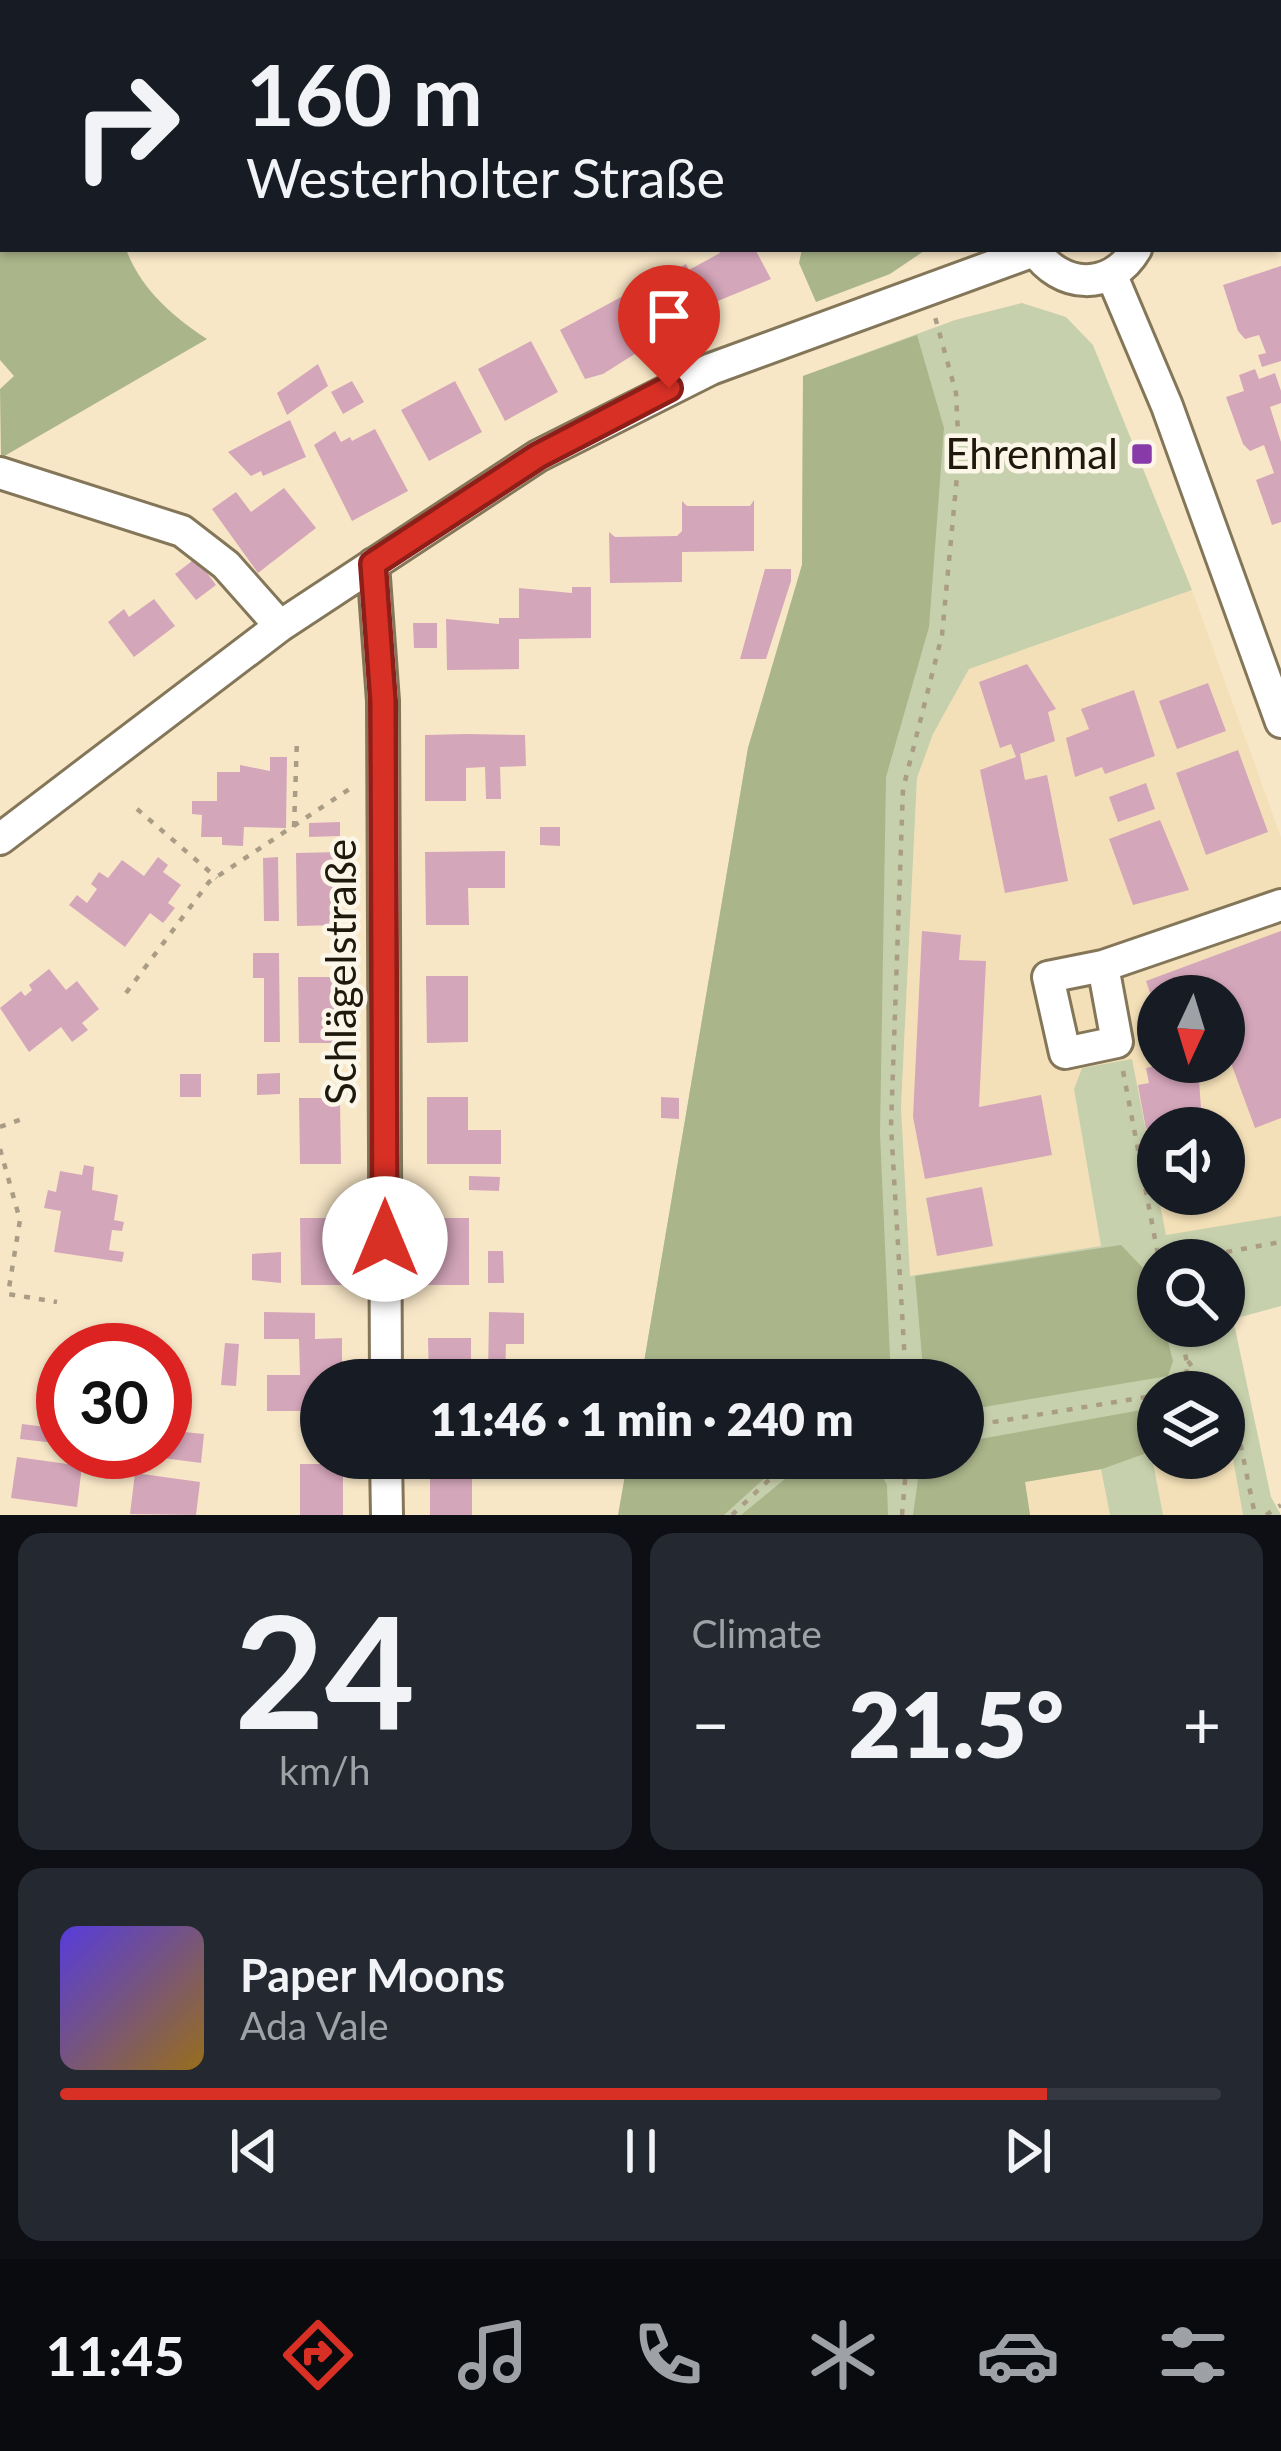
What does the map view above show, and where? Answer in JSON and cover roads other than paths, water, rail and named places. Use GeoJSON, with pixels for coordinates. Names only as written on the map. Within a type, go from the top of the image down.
{"type":"FeatureCollection","features":[{"type":"Feature","properties":{"kind":"street"},"geometry":{"type":"LineString","coordinates":[[0,839],[280,626],[538,456],[627,407],[711,369],[1029,252]]}},
{"type":"Feature","properties":{"kind":"street"},"geometry":{"type":"LineString","coordinates":[[1036,252],[1060,276],[1077,281],[1112,276],[1133,252]]}},
{"type":"Feature","properties":{"kind":"street"},"geometry":{"type":"LineString","coordinates":[[1112,276],[1167,406],[1281,722]]}},
{"type":"Feature","properties":{"kind":"street"},"geometry":{"type":"LineString","coordinates":[[0,473],[182,531],[226,565],[280,626]]}},
{"type":"Feature","properties":{"kind":"street","name":"Schlägelstraße"},"geometry":{"type":"LineString","coordinates":[[373,564],[383,701],[386,1359]]}},
{"type":"Feature","properties":{"kind":"street"},"geometry":{"type":"LineString","coordinates":[[1102,966],[1117,1042],[1065,1053],[1048,977],[1102,966],[1281,905]]}},
{"type":"Feature","properties":{"kind":"street"},"geometry":{"type":"LineString","coordinates":[[386,1479],[387,1515]]}},
{"type":"Feature","properties":{"kind":"place","name":"Ehrenmal"},"geometry":{"type":"Point","coordinates":[1142,454]}}]}
